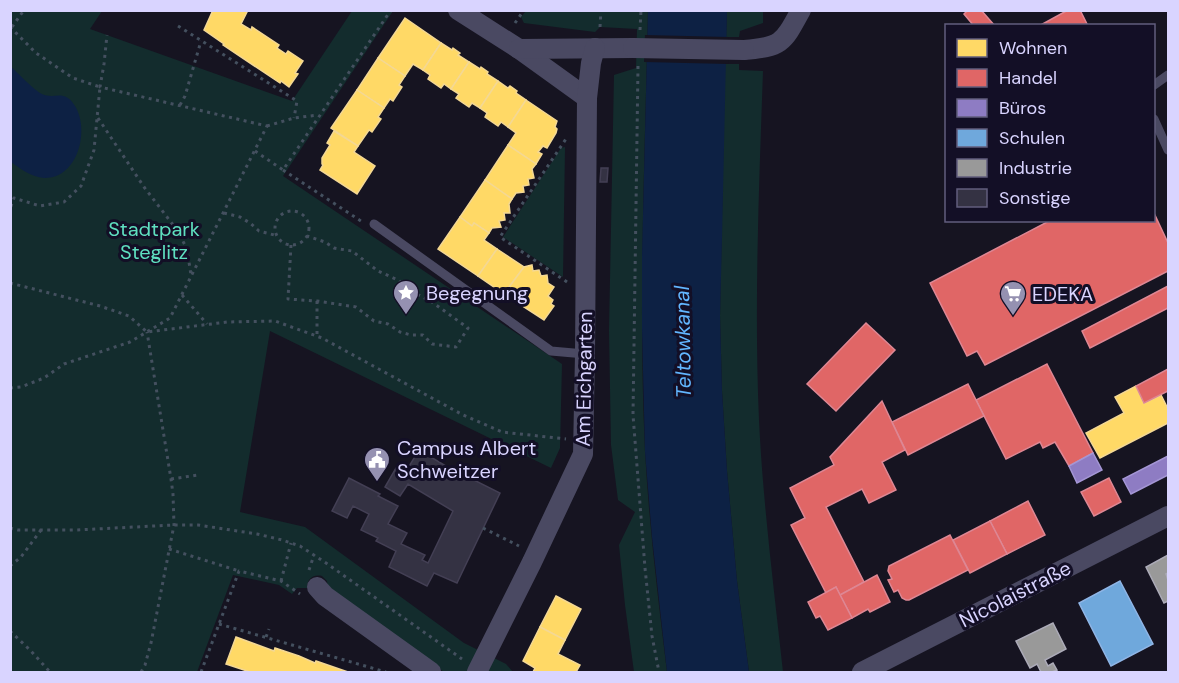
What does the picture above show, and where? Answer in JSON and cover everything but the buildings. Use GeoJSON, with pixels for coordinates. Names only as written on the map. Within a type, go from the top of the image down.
{"type":"FeatureCollection","features":[{"type":"Feature","properties":{"kind":"street"},"geometry":{"type":"LineString","coordinates":[[458,10],[519,49],[587,98]]}},
{"type":"Feature","properties":{"kind":"street"},"geometry":{"type":"LineString","coordinates":[[519,49],[637,46],[744,50],[770,47],[780,43],[790,31],[801,10]]}},
{"type":"Feature","properties":{"kind":"street","name":"Am Eichgarten"},"geometry":{"type":"LineString","coordinates":[[477,672],[583,454],[587,98],[595,48]]}},
{"type":"Feature","properties":{"kind":"street","name":"Nicolaistraße"},"geometry":{"type":"LineString","coordinates":[[862,672],[1168,516]]}},
{"type":"Feature","properties":{"kind":"street"},"geometry":{"type":"LineString","coordinates":[[310,591],[325,596],[431,672]]}},
{"type":"Feature","properties":{"kind":"lane"},"geometry":{"type":"LineString","coordinates":[[1155,84],[1168,75]]}},
{"type":"Feature","properties":{"kind":"lane"},"geometry":{"type":"LineString","coordinates":[[1155,121],[1168,150]]}},
{"type":"Feature","properties":{"kind":"lane"},"geometry":{"type":"LineString","coordinates":[[374,224],[551,351],[585,354]]}},
{"type":"Feature","properties":{"kind":"path"},"geometry":{"type":"LineString","coordinates":[[24,10],[11,27],[36,53],[73,78],[100,87],[267,126],[294,118],[320,115]]}},
{"type":"Feature","properties":{"kind":"path"},"geometry":{"type":"LineString","coordinates":[[283,170],[391,10]]}},
{"type":"Feature","properties":{"kind":"path"},"geometry":{"type":"LineString","coordinates":[[515,23],[524,10]]}},
{"type":"Feature","properties":{"kind":"path"},"geometry":{"type":"LineString","coordinates":[[600,27],[601,10]]}},
{"type":"Feature","properties":{"kind":"path"},"geometry":{"type":"LineString","coordinates":[[641,10],[637,46],[633,415],[645,568],[652,636],[659,672]]}},
{"type":"Feature","properties":{"kind":"path"},"geometry":{"type":"LineString","coordinates":[[178,26],[297,101],[294,118]]}},
{"type":"Feature","properties":{"kind":"path"},"geometry":{"type":"LineString","coordinates":[[10,208],[12,197],[40,206],[64,202],[81,186],[94,150],[106,35]]}},
{"type":"Feature","properties":{"kind":"path"},"geometry":{"type":"LineString","coordinates":[[180,105],[185,96],[201,41]]}},
{"type":"Feature","properties":{"kind":"path"},"geometry":{"type":"LineString","coordinates":[[98,117],[144,187],[177,230],[187,249],[191,277]]}},
{"type":"Feature","properties":{"kind":"path"},"geometry":{"type":"LineString","coordinates":[[10,388],[21,387],[44,378],[64,364],[130,342],[170,318],[267,126]]}},
{"type":"Feature","properties":{"kind":"path"},"geometry":{"type":"LineString","coordinates":[[568,136],[500,237],[571,285]]}},
{"type":"Feature","properties":{"kind":"path"},"geometry":{"type":"LineString","coordinates":[[255,151],[364,223],[374,224]]}},
{"type":"Feature","properties":{"kind":"path"},"geometry":{"type":"LineString","coordinates":[[291,211],[299,212],[305,217],[309,229],[307,236],[300,243],[291,245],[278,236],[276,228],[283,214],[291,211]]}},
{"type":"Feature","properties":{"kind":"path"},"geometry":{"type":"LineString","coordinates":[[224,213],[240,217],[259,231],[278,236]]}},
{"type":"Feature","properties":{"kind":"path"},"geometry":{"type":"LineString","coordinates":[[291,245],[288,299],[356,307],[374,321],[388,324],[405,334],[423,335],[432,344],[456,346],[468,328],[398,280],[378,271],[352,251],[334,248],[325,242],[307,236]]}},
{"type":"Feature","properties":{"kind":"path"},"geometry":{"type":"LineString","coordinates":[[10,283],[100,306],[129,316],[147,332],[171,479],[174,525],[151,643],[141,672]]}},
{"type":"Feature","properties":{"kind":"path"},"geometry":{"type":"LineString","coordinates":[[182,295],[207,324]]}},
{"type":"Feature","properties":{"kind":"path"},"geometry":{"type":"LineString","coordinates":[[317,301],[317,337]]}},
{"type":"Feature","properties":{"kind":"path"},"geometry":{"type":"LineString","coordinates":[[147,332],[227,322],[275,321],[317,337],[464,415],[502,432],[568,439]]}},
{"type":"Feature","properties":{"kind":"path"},"geometry":{"type":"LineString","coordinates":[[171,479],[198,475]]}},
{"type":"Feature","properties":{"kind":"path"},"geometry":{"type":"LineString","coordinates":[[10,528],[76,530],[174,525]]}},
{"type":"Feature","properties":{"kind":"path"},"geometry":{"type":"LineString","coordinates":[[483,528],[519,546]]}},
{"type":"Feature","properties":{"kind":"path"},"geometry":{"type":"LineString","coordinates":[[10,566],[21,557],[41,530]]}},
{"type":"Feature","properties":{"kind":"path"},"geometry":{"type":"LineString","coordinates":[[281,581],[291,543]]}},
{"type":"Feature","properties":{"kind":"path"},"geometry":{"type":"LineString","coordinates":[[170,549],[310,591]]}},
{"type":"Feature","properties":{"kind":"path"},"geometry":{"type":"LineString","coordinates":[[201,672],[239,571]]}},
{"type":"Feature","properties":{"kind":"path"},"geometry":{"type":"LineString","coordinates":[[219,624],[386,672]]}},
{"type":"Feature","properties":{"kind":"path"},"geometry":{"type":"LineString","coordinates":[[266,637],[269,629]]}},
{"type":"Feature","properties":{"kind":"path"},"geometry":{"type":"LineString","coordinates":[[10,631],[50,672]]}},
{"type":"Feature","properties":{"kind":"green space","name":"Stadtpark Steglitz"},"geometry":{"type":"Polygon","coordinates":[[[10,11],[102,11],[90,29],[292,101],[352,11],[393,11],[283,176],[562,364],[560,448],[551,468],[270,331],[240,512],[305,527],[464,643],[506,664],[513,672],[444,672],[328,589],[327,581],[322,576],[313,577],[309,580],[307,588],[297,588],[292,594],[279,585],[233,575],[197,672],[11,672],[10,11]]]}},
{"type":"Feature","properties":{"kind":"green space"},"geometry":{"type":"Polygon","coordinates":[[[526,11],[648,11],[643,231],[643,396],[649,506],[667,672],[634,672],[619,545],[635,512],[618,500],[611,445],[609,331],[614,75],[636,68],[637,29],[600,27],[595,32],[524,23],[521,17],[526,11]]]}},
{"type":"Feature","properties":{"kind":"green space"},"geometry":{"type":"Polygon","coordinates":[[[727,11],[763,11],[763,23],[740,31],[739,37],[726,37],[727,11]]]}},
{"type":"Feature","properties":{"kind":"green space"},"geometry":{"type":"Polygon","coordinates":[[[725,64],[739,64],[739,70],[763,71],[757,289],[759,420],[766,515],[783,672],[749,672],[737,581],[727,471],[720,316],[725,64]]]}},
{"type":"Feature","properties":{"kind":"green space"},"geometry":{"type":"Polygon","coordinates":[[[565,147],[563,277],[503,237],[561,148],[565,147]]]}},
{"type":"Feature","properties":{"kind":"water","name":"Teltowkanal"},"geometry":{"type":"Polygon","coordinates":[[[648,11],[727,11],[720,316],[722,391],[737,581],[749,672],[667,672],[645,452],[642,256],[648,11]]]}},
{"type":"Feature","properties":{"kind":"water"},"geometry":{"type":"Polygon","coordinates":[[[10,66],[42,94],[67,97],[75,106],[79,116],[81,140],[73,162],[65,171],[56,176],[44,178],[35,176],[11,162],[10,66]]]}},
{"type":"Feature","properties":{"kind":"pier"},"geometry":{"type":"Polygon","coordinates":[[[645,35],[729,37],[728,64],[644,62],[645,35]]]}},
{"type":"Feature","properties":{"kind":"place","name":"Begegnung"},"geometry":{"type":"Point","coordinates":[406,316]}},
{"type":"Feature","properties":{"kind":"place","name":"EDEKA"},"geometry":{"type":"Point","coordinates":[1013,317]}},
{"type":"Feature","properties":{"kind":"place","name":"Campus Albert Schweitzer"},"geometry":{"type":"Point","coordinates":[377,483]}}]}
